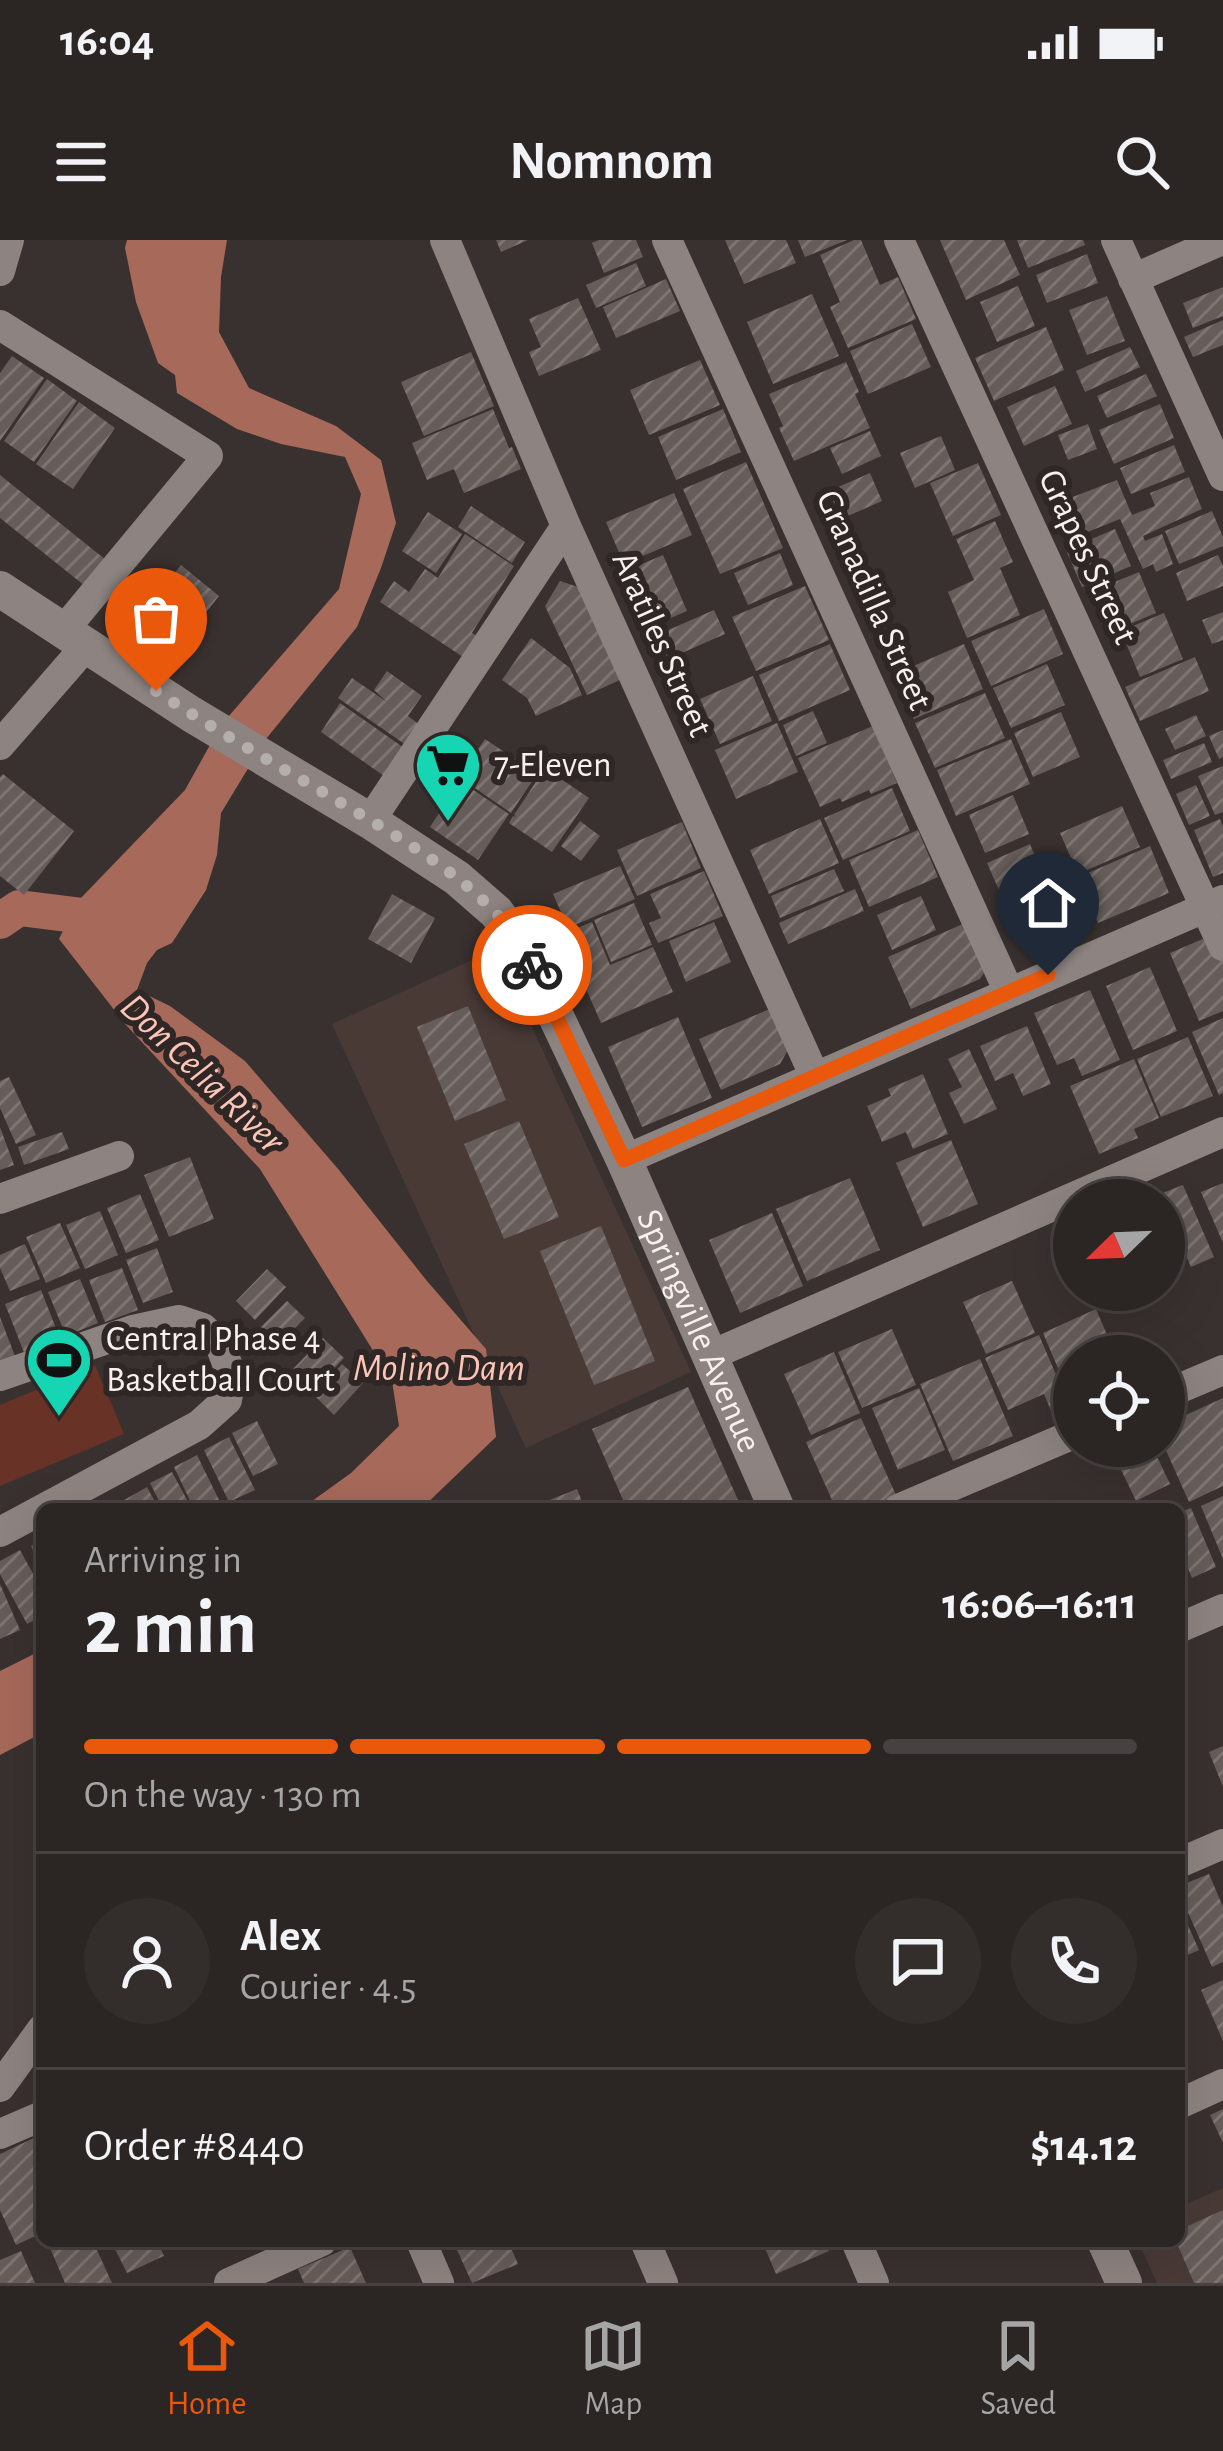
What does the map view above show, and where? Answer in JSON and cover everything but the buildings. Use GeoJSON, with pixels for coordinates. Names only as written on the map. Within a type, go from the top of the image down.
{"type":"FeatureCollection","features":[{"type":"Feature","properties":{"kind":"street"},"geometry":{"type":"LineString","coordinates":[[0,271],[9,240]]}},
{"type":"Feature","properties":{"kind":"street","name":"Aratiles Street"},"geometry":{"type":"LineString","coordinates":[[445,240],[566,526],[814,1077]]}},
{"type":"Feature","properties":{"kind":"street","name":"Grapes Street"},"geometry":{"type":"LineString","coordinates":[[899,240],[1215,904],[1223,946]]}},
{"type":"Feature","properties":{"kind":"street"},"geometry":{"type":"LineString","coordinates":[[1116,240],[1222,469]]}},
{"type":"Feature","properties":{"kind":"street"},"geometry":{"type":"LineString","coordinates":[[1132,279],[1222,240]]}},
{"type":"Feature","properties":{"kind":"street","name":"Granadilla Street"},"geometry":{"type":"LineString","coordinates":[[676,243],[1009,992]]}},
{"type":"Feature","properties":{"kind":"street"},"geometry":{"type":"LineString","coordinates":[[0,325],[208,456],[0,745]]}},
{"type":"Feature","properties":{"kind":"street"},"geometry":{"type":"LineString","coordinates":[[370,820],[566,526]]}},
{"type":"Feature","properties":{"kind":"street","name":"Springville Avenue"},"geometry":{"type":"LineString","coordinates":[[0,590],[191,714],[370,820],[457,878],[496,912],[524,949],[624,1160],[774,1503]]}},
{"type":"Feature","properties":{"kind":"street"},"geometry":{"type":"LineString","coordinates":[[624,1160],[1215,904]]}},
{"type":"Feature","properties":{"kind":"street"},"geometry":{"type":"LineString","coordinates":[[709,1356],[1223,1132]]}},
{"type":"Feature","properties":{"kind":"street"},"geometry":{"type":"LineString","coordinates":[[0,1199],[119,1156]]}},
{"type":"Feature","properties":{"kind":"street"},"geometry":{"type":"LineString","coordinates":[[0,1376],[134,1330],[178,1321],[203,1328],[220,1345],[231,1374],[227,1400],[199,1425],[54,1503]]}},
{"type":"Feature","properties":{"kind":"street"},"geometry":{"type":"LineString","coordinates":[[1185,1386],[1223,1370]]}},
{"type":"Feature","properties":{"kind":"street"},"geometry":{"type":"LineString","coordinates":[[912,1503],[1053,1443]]}},
{"type":"Feature","properties":{"kind":"street"},"geometry":{"type":"LineString","coordinates":[[0,1532],[36,1513]]}},
{"type":"Feature","properties":{"kind":"street"},"geometry":{"type":"LineString","coordinates":[[1185,1625],[1223,1609]]}},
{"type":"Feature","properties":{"kind":"street"},"geometry":{"type":"LineString","coordinates":[[1185,1860],[1223,1844]]}},
{"type":"Feature","properties":{"kind":"street"},"geometry":{"type":"LineString","coordinates":[[22,2125],[0,2090],[36,2038]]}},
{"type":"Feature","properties":{"kind":"street"},"geometry":{"type":"LineString","coordinates":[[1185,2101],[1223,2084]]}},
{"type":"Feature","properties":{"kind":"street"},"geometry":{"type":"LineString","coordinates":[[229,2283],[309,2247]]}},
{"type":"Feature","properties":{"kind":"street"},"geometry":{"type":"LineString","coordinates":[[424,2247],[439,2283]]}},
{"type":"Feature","properties":{"kind":"street"},"geometry":{"type":"LineString","coordinates":[[648,2247],[663,2283]]}},
{"type":"Feature","properties":{"kind":"street"},"geometry":{"type":"LineString","coordinates":[[859,2247],[874,2283]]}},
{"type":"Feature","properties":{"kind":"street"},"geometry":{"type":"LineString","coordinates":[[1108,2247],[1124,2283]]}},
{"type":"Feature","properties":{"kind":"shaded area"},"geometry":{"type":"Polygon","coordinates":[[[496,949],[691,1372],[526,1448],[332,1024],[496,949]]]}},
{"type":"Feature","properties":{"kind":"shaded area","name":"Central Phase 4 Basketball Court"},"geometry":{"type":"Polygon","coordinates":[[[95,1365],[124,1434],[0,1486],[0,1405],[95,1365]]]}},
{"type":"Feature","properties":{"kind":"shaded area"},"geometry":{"type":"Polygon","coordinates":[[[1223,2188],[1223,2283],[1157,2283],[1141,2247],[1185,2247],[1185,2204],[1223,2188]]]}},
{"type":"Feature","properties":{"kind":"water","name":"Molino Dam"},"geometry":{"type":"Polygon","coordinates":[[[127,240],[227,240],[219,332],[249,388],[336,426],[381,460],[396,523],[357,627],[266,739],[221,813],[217,855],[206,890],[172,943],[157,950],[147,963],[137,990],[170,1006],[245,1061],[486,1349],[496,1437],[427,1503],[309,1503],[351,1473],[399,1426],[392,1381],[260,1169],[126,1025],[59,939],[78,901],[185,790],[221,725],[339,589],[361,494],[345,457],[237,429],[177,393],[175,375],[158,363],[136,302],[127,240]]]}},
{"type":"Feature","properties":{"kind":"water"},"geometry":{"type":"Polygon","coordinates":[[[36,1653],[36,1736],[0,1755],[0,1671],[36,1653]]]}},
{"type":"Feature","properties":{"kind":"waterway"},"geometry":{"type":"LineString","coordinates":[[0,921],[19,908],[107,919]]}},
{"type":"Feature","properties":{"kind":"way so far"},"geometry":{"type":"LineString","coordinates":[[156,691],[457,878],[496,912],[532,965]]}},
{"type":"Feature","properties":{"kind":"place","name":"7-Eleven"},"geometry":{"type":"Point","coordinates":[448,824]}},
{"type":"Feature","properties":{"kind":"place","name":"Central Phase 4 Basketball Court"},"geometry":{"type":"Point","coordinates":[59,1419]}},
{"type":"Feature","properties":{"kind":"route"},"geometry":{"type":"LineString","coordinates":[[532,965],[624,1160],[1048,975]]}},
{"type":"Feature","properties":{"kind":"water label","name":"Don Celia River"},"geometry":{"type":"Point","coordinates":[202,1074]}}]}
